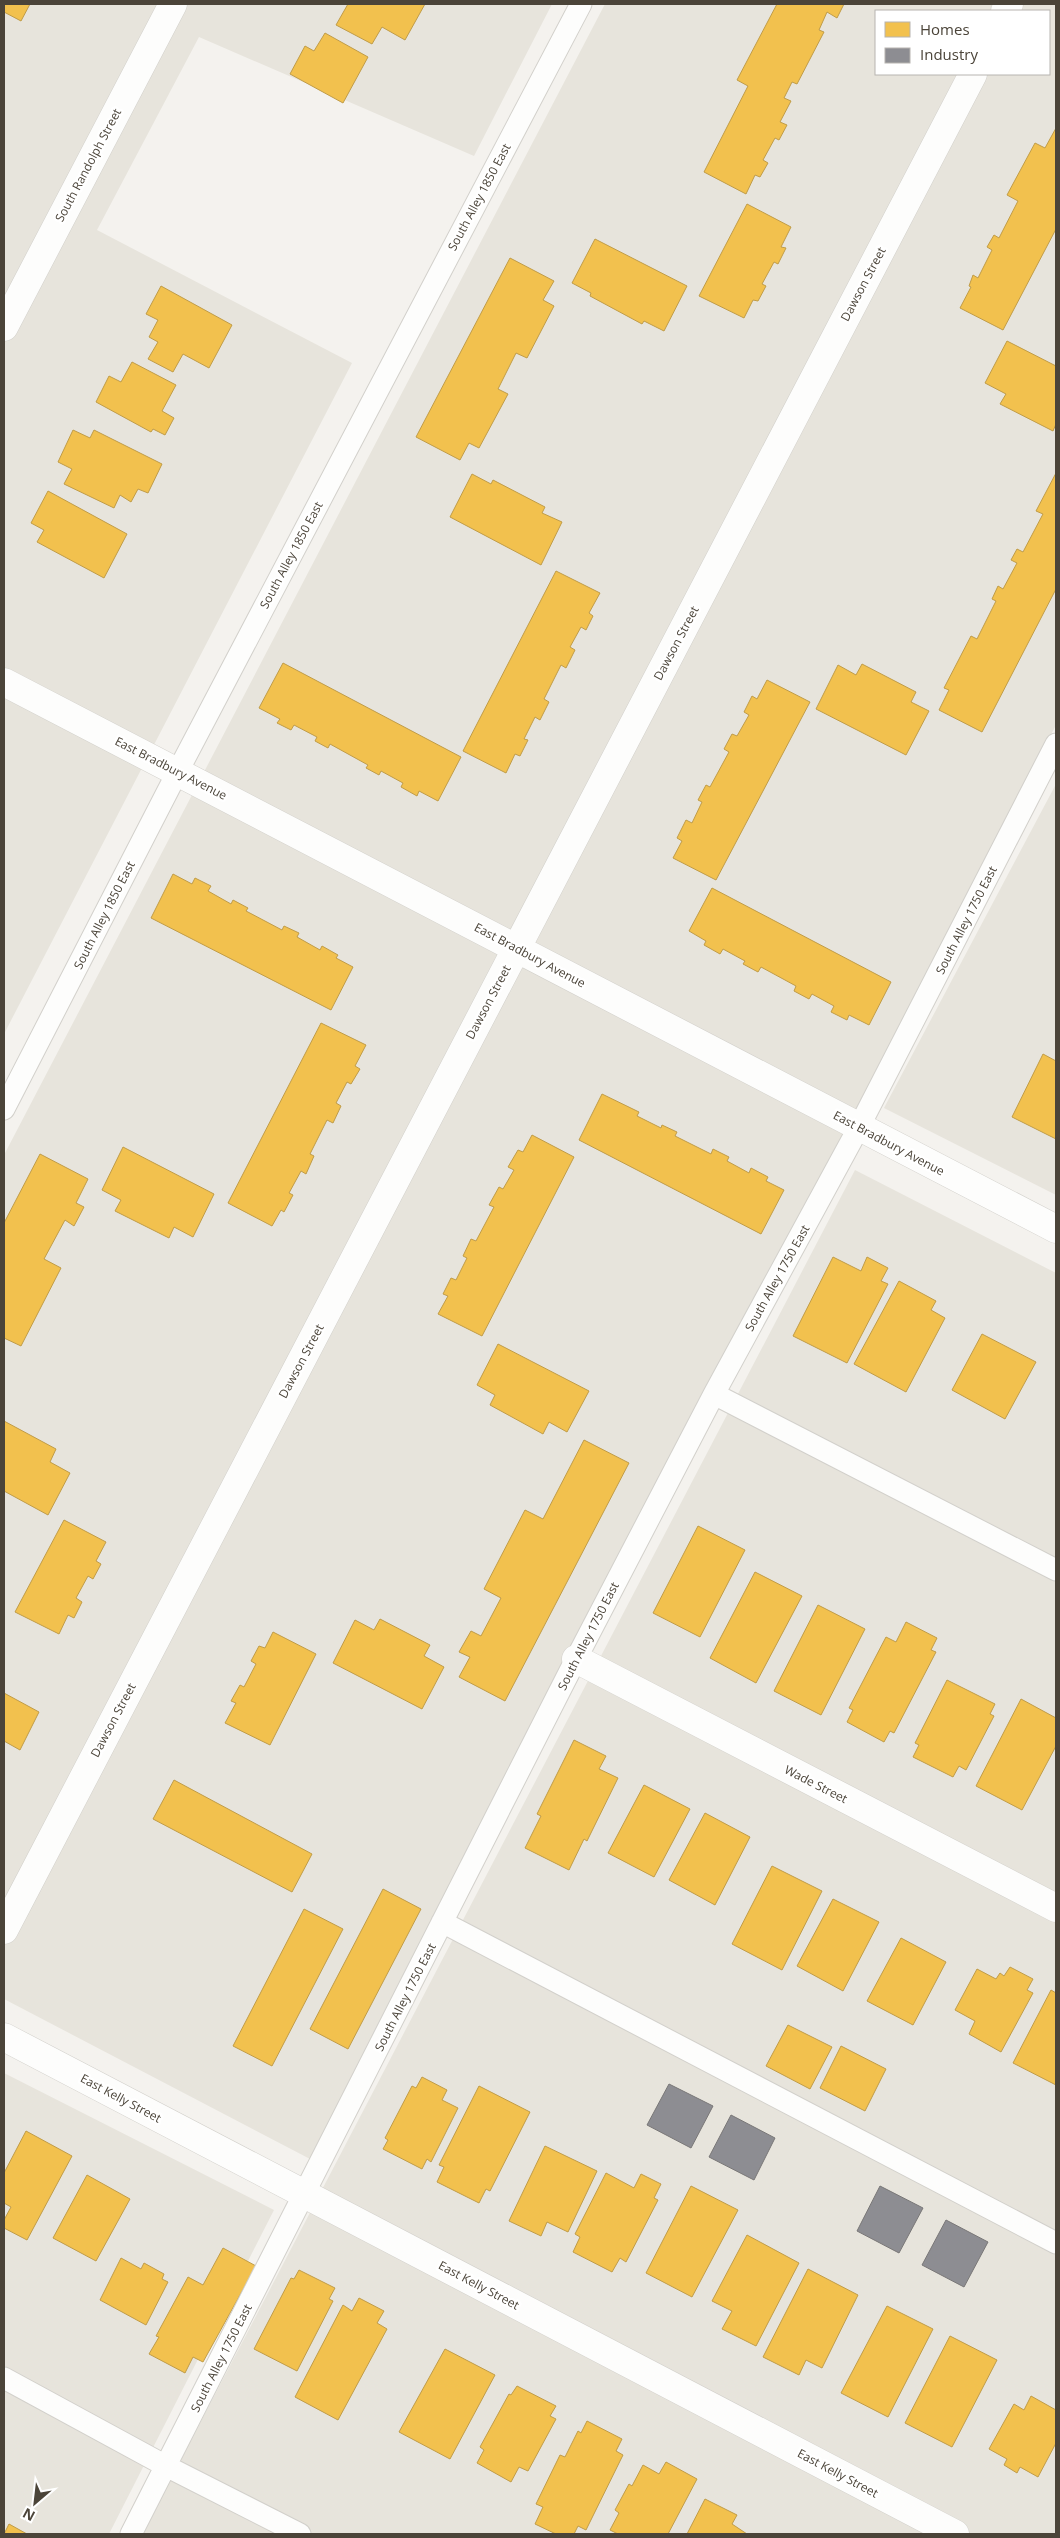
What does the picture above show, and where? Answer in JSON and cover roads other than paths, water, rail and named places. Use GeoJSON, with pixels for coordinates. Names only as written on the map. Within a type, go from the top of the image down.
{"type":"FeatureCollection","features":[{"type":"Feature","properties":{"kind":"street","name":"South Randolph Street"},"geometry":{"type":"LineString","coordinates":[[4,327],[173,4]]}},
{"type":"Feature","properties":{"kind":"street","name":"Dawson Street"},"geometry":{"type":"LineString","coordinates":[[4,1930],[972,75]]}},
{"type":"Feature","properties":{"kind":"street","name":"East Bradbury Avenue"},"geometry":{"type":"LineString","coordinates":[[4,682],[1056,1230]]}},
{"type":"Feature","properties":{"kind":"street","name":"Wade Street"},"geometry":{"type":"LineString","coordinates":[[576,1659],[1056,1908]]}},
{"type":"Feature","properties":{"kind":"street","name":"East Kelly Street"},"geometry":{"type":"LineString","coordinates":[[4,2037],[955,2534]]}},
{"type":"Feature","properties":{"kind":"lane","name":"South Alley 1850 East"},"geometry":{"type":"LineString","coordinates":[[4,1109],[178,771],[581,4]]}},
{"type":"Feature","properties":{"kind":"lane","name":"South Alley 1750 East"},"geometry":{"type":"LineString","coordinates":[[131,2534],[576,1659],[714,1394],[859,1127],[1056,744]]}},
{"type":"Feature","properties":{"kind":"lane"},"geometry":{"type":"LineString","coordinates":[[714,1394],[1056,1570]]}},
{"type":"Feature","properties":{"kind":"lane"},"geometry":{"type":"LineString","coordinates":[[442,1922],[1056,2243]]}},
{"type":"Feature","properties":{"kind":"lane"},"geometry":{"type":"LineString","coordinates":[[4,2378],[166,2466],[300,2534]]}}]}
